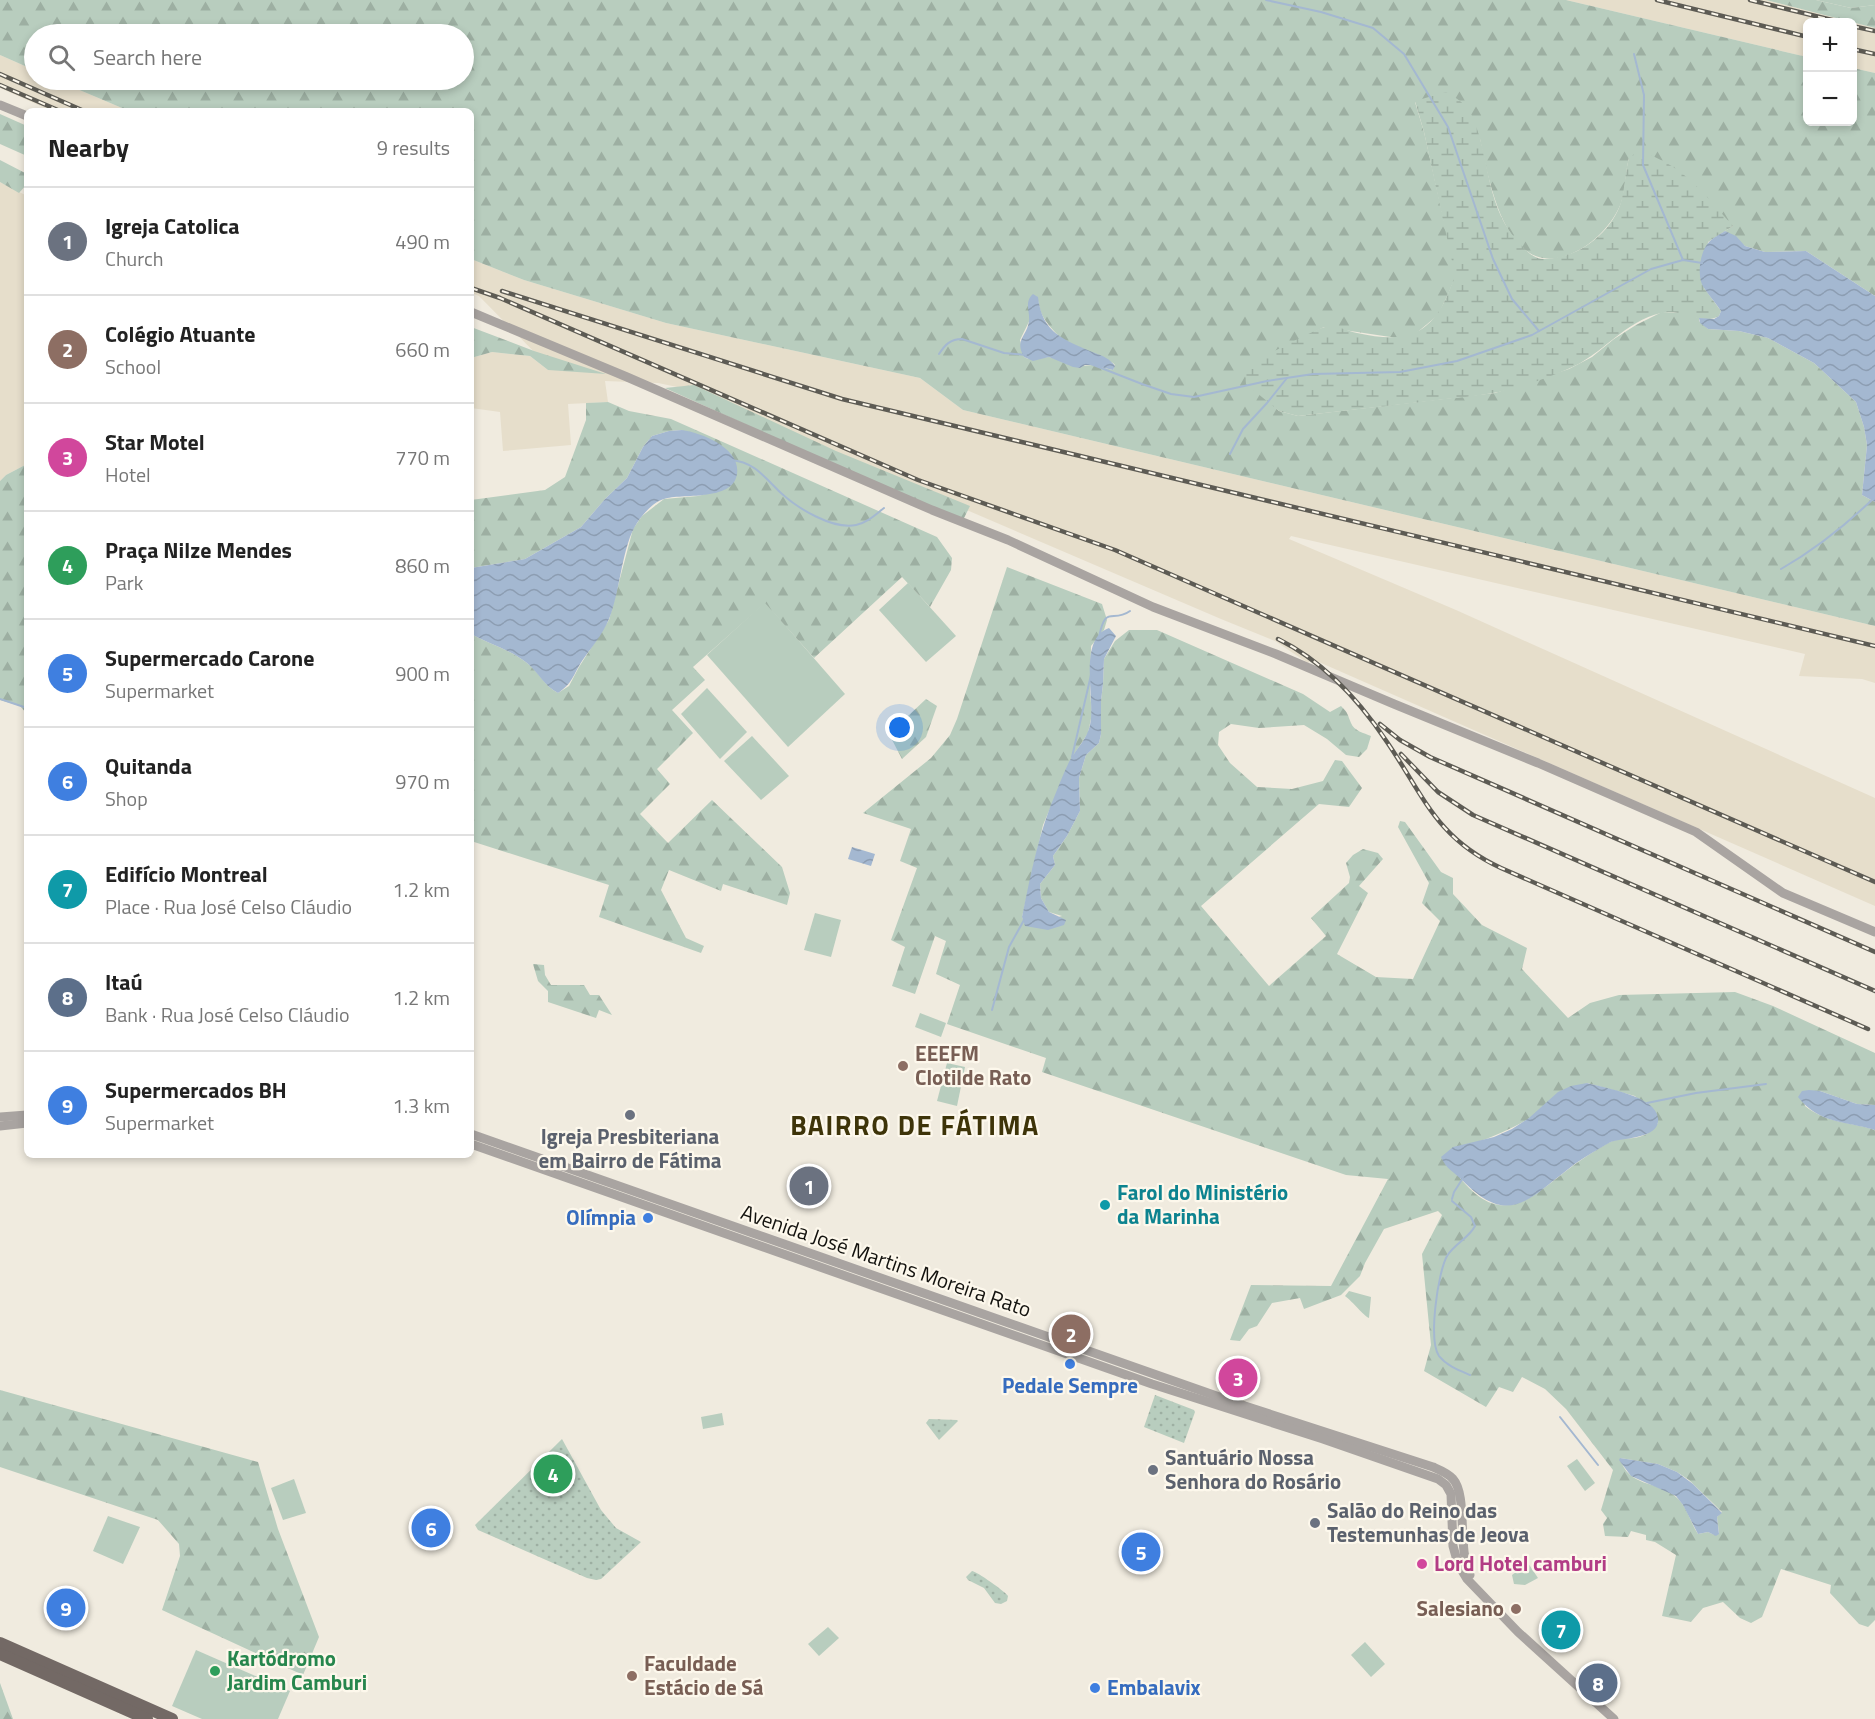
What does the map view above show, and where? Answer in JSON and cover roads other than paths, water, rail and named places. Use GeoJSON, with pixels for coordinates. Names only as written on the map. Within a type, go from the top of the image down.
{"type":"FeatureCollection","features":[{"type":"Feature","properties":{"kind":"main road"},"geometry":{"type":"LineString","coordinates":[[0,1643],[172,1719]]}},
{"type":"Feature","properties":{"kind":"main road"},"geometry":{"type":"LineString","coordinates":[[0,1654],[147,1719]]}},
{"type":"Feature","properties":{"kind":"street"},"geometry":{"type":"LineString","coordinates":[[0,105],[24,115]]}},
{"type":"Feature","properties":{"kind":"street"},"geometry":{"type":"LineString","coordinates":[[474,313],[627,377],[932,510],[1008,540],[1153,607],[1276,654],[1538,762],[1696,832],[1783,893],[1875,932]]}},
{"type":"Feature","properties":{"kind":"street"},"geometry":{"type":"LineString","coordinates":[[0,1117],[24,1115]]}},
{"type":"Feature","properties":{"kind":"street"},"geometry":{"type":"LineString","coordinates":[[0,1126],[24,1123]]}},
{"type":"Feature","properties":{"kind":"street","name":"Avenida José Martins Moreira Rato"},"geometry":{"type":"LineString","coordinates":[[474,1135],[1065,1343],[1444,1472],[1452,1477],[1460,1490],[1463,1556],[1470,1574],[1530,1641]]}},
{"type":"Feature","properties":{"kind":"street","name":"Avenida José Martins Moreira Rato"},"geometry":{"type":"LineString","coordinates":[[474,1145],[1152,1384],[1438,1479],[1446,1485],[1451,1494],[1453,1546],[1458,1564],[1473,1586],[1530,1641]]}},
{"type":"Feature","properties":{"kind":"street"},"geometry":{"type":"LineString","coordinates":[[1530,1641],[1614,1719]]}},
{"type":"Feature","properties":{"kind":"water"},"geometry":{"type":"Polygon","coordinates":[[[1725,231],[1736,236],[1745,246],[1765,252],[1806,251],[1875,296],[1875,502],[1862,495],[1867,445],[1856,402],[1814,363],[1768,338],[1739,331],[1708,329],[1700,323],[1699,318],[1714,319],[1721,311],[1704,288],[1700,271],[1701,258],[1706,246],[1725,231]]]}},
{"type":"Feature","properties":{"kind":"water"},"geometry":{"type":"Polygon","coordinates":[[[1033,294],[1038,297],[1044,320],[1050,328],[1074,344],[1109,360],[1115,366],[1113,370],[1092,365],[1073,367],[1049,357],[1033,361],[1024,357],[1020,346],[1028,326],[1028,303],[1033,294]]]}},
{"type":"Feature","properties":{"kind":"water"},"geometry":{"type":"Polygon","coordinates":[[[682,430],[700,434],[719,443],[733,457],[737,465],[737,474],[733,483],[717,493],[664,499],[642,516],[632,532],[624,556],[609,619],[567,686],[558,693],[549,687],[521,658],[474,635],[474,568],[525,559],[581,527],[627,478],[643,447],[652,436],[682,430]]]}},
{"type":"Feature","properties":{"kind":"water"},"geometry":{"type":"Polygon","coordinates":[[[1109,628],[1116,636],[1104,659],[1099,743],[1086,755],[1079,778],[1080,811],[1053,856],[1055,865],[1040,884],[1041,898],[1049,912],[1066,920],[1064,925],[1048,930],[1025,926],[1022,917],[1045,821],[1068,764],[1089,730],[1093,644],[1099,634],[1109,628]]]}},
{"type":"Feature","properties":{"kind":"water"},"geometry":{"type":"Polygon","coordinates":[[[852,847],[875,854],[871,866],[848,859],[852,847]]]}},
{"type":"Feature","properties":{"kind":"water"},"geometry":{"type":"Polygon","coordinates":[[[1587,1083],[1617,1090],[1649,1104],[1655,1110],[1658,1118],[1654,1130],[1642,1136],[1609,1143],[1575,1164],[1540,1192],[1516,1204],[1504,1205],[1492,1202],[1478,1194],[1443,1161],[1441,1157],[1453,1147],[1494,1137],[1512,1129],[1529,1118],[1558,1092],[1571,1086],[1587,1083]]]}},
{"type":"Feature","properties":{"kind":"water"},"geometry":{"type":"Polygon","coordinates":[[[1802,1091],[1820,1091],[1857,1104],[1875,1105],[1875,1130],[1833,1120],[1815,1112],[1798,1097],[1802,1091]]]}},
{"type":"Feature","properties":{"kind":"water"},"geometry":{"type":"Polygon","coordinates":[[[1620,1458],[1658,1464],[1677,1472],[1693,1484],[1722,1513],[1717,1517],[1719,1534],[1716,1536],[1708,1532],[1698,1534],[1676,1496],[1631,1476],[1619,1460],[1620,1458]]]}},
{"type":"Feature","properties":{"kind":"waterway"},"geometry":{"type":"LineString","coordinates":[[1266,0],[1321,12],[1373,28],[1404,54],[1448,127],[1493,259],[1512,299],[1539,331]]}},
{"type":"Feature","properties":{"kind":"waterway"},"geometry":{"type":"LineString","coordinates":[[1634,54],[1644,95],[1643,165],[1683,260]]}},
{"type":"Feature","properties":{"kind":"waterway"},"geometry":{"type":"LineString","coordinates":[[1091,364],[1171,394],[1194,397],[1267,381],[1313,374],[1400,372],[1457,361],[1532,335],[1651,269],[1683,260],[1702,263]]}},
{"type":"Feature","properties":{"kind":"waterway"},"geometry":{"type":"LineString","coordinates":[[939,354],[948,343],[962,339],[1004,353],[1026,355]]}},
{"type":"Feature","properties":{"kind":"waterway"},"geometry":{"type":"LineString","coordinates":[[1230,454],[1243,429],[1287,378]]}},
{"type":"Feature","properties":{"kind":"waterway"},"geometry":{"type":"LineString","coordinates":[[731,460],[753,467],[796,505],[826,521],[847,526],[856,525],[867,521],[884,508]]}},
{"type":"Feature","properties":{"kind":"waterway"},"geometry":{"type":"LineString","coordinates":[[1781,569],[1830,536],[1875,497]]}},
{"type":"Feature","properties":{"kind":"waterway"},"geometry":{"type":"LineString","coordinates":[[1099,637],[1107,617],[1119,616],[1130,611]]}},
{"type":"Feature","properties":{"kind":"waterway"},"geometry":{"type":"LineString","coordinates":[[1072,757],[1091,675]]}},
{"type":"Feature","properties":{"kind":"waterway"},"geometry":{"type":"LineString","coordinates":[[0,699],[24,707]]}},
{"type":"Feature","properties":{"kind":"waterway"},"geometry":{"type":"LineString","coordinates":[[992,1010],[1009,947],[1024,920]]}},
{"type":"Feature","properties":{"kind":"waterway"},"geometry":{"type":"LineString","coordinates":[[1647,1103],[1696,1093],[1766,1084]]}},
{"type":"Feature","properties":{"kind":"waterway"},"geometry":{"type":"LineString","coordinates":[[1452,1199],[1463,1178]]}},
{"type":"Feature","properties":{"kind":"waterway"},"geometry":{"type":"LineString","coordinates":[[1452,1201],[1471,1217],[1475,1226],[1450,1252],[1444,1264],[1435,1306],[1434,1336],[1439,1356],[1453,1367],[1470,1375]]}},
{"type":"Feature","properties":{"kind":"waterway"},"geometry":{"type":"LineString","coordinates":[[1560,1417],[1598,1465]]}},
{"type":"Feature","properties":{"kind":"railway"},"geometry":{"type":"LineString","coordinates":[[1657,0],[1803,36]]}},
{"type":"Feature","properties":{"kind":"railway"},"geometry":{"type":"LineString","coordinates":[[1750,0],[1824,18]]}},
{"type":"Feature","properties":{"kind":"railway"},"geometry":{"type":"LineString","coordinates":[[1857,27],[1875,31]]}},
{"type":"Feature","properties":{"kind":"railway"},"geometry":{"type":"LineString","coordinates":[[1857,50],[1875,54]]}},
{"type":"Feature","properties":{"kind":"railway"},"geometry":{"type":"LineString","coordinates":[[0,74],[24,85]]}},
{"type":"Feature","properties":{"kind":"railway"},"geometry":{"type":"LineString","coordinates":[[0,85],[53,108]]}},
{"type":"Feature","properties":{"kind":"railway"},"geometry":{"type":"LineString","coordinates":[[36,90],[77,108]]}},
{"type":"Feature","properties":{"kind":"railway"},"geometry":{"type":"LineString","coordinates":[[474,289],[500,298],[918,480],[1115,550],[1875,882]]}},
{"type":"Feature","properties":{"kind":"railway"},"geometry":{"type":"LineString","coordinates":[[502,291],[842,399],[1875,646]]}},
{"type":"Feature","properties":{"kind":"railway"},"geometry":{"type":"LineString","coordinates":[[1278,639],[1310,658],[1352,697],[1387,742],[1434,814],[1446,829],[1479,856],[1501,868],[1868,1029]]}},
{"type":"Feature","properties":{"kind":"railway"},"geometry":{"type":"LineString","coordinates":[[1380,724],[1400,740],[1430,757],[1875,952]]}},
{"type":"Feature","properties":{"kind":"railway"},"geometry":{"type":"LineString","coordinates":[[1401,754],[1438,792],[1473,815],[1875,991]]}},
{"type":"Feature","properties":{"kind":"place","name":"EEEFM Clotilde Rato"},"geometry":{"type":"Point","coordinates":[903,1066]}},
{"type":"Feature","properties":{"kind":"place","name":"Igreja Presbiteriana em Bairro de Fátima"},"geometry":{"type":"Point","coordinates":[630,1115]}},
{"type":"Feature","properties":{"kind":"place","name":"Igreja Catolica"},"geometry":{"type":"Point","coordinates":[809,1186]}},
{"type":"Feature","properties":{"kind":"place","name":"Farol do Ministério da Marinha"},"geometry":{"type":"Point","coordinates":[1105,1205]}},
{"type":"Feature","properties":{"kind":"place","name":"Olímpia"},"geometry":{"type":"Point","coordinates":[648,1218]}},
{"type":"Feature","properties":{"kind":"place","name":"Colégio Atuante"},"geometry":{"type":"Point","coordinates":[1071,1334]}},
{"type":"Feature","properties":{"kind":"place","name":"Pedale Sempre"},"geometry":{"type":"Point","coordinates":[1070,1364]}},
{"type":"Feature","properties":{"kind":"place","name":"Star Motel"},"geometry":{"type":"Point","coordinates":[1238,1378]}},
{"type":"Feature","properties":{"kind":"place","name":"Santuário Nossa Senhora do Rosário"},"geometry":{"type":"Point","coordinates":[1153,1470]}},
{"type":"Feature","properties":{"kind":"place","name":"Praça Nilze Mendes"},"geometry":{"type":"Point","coordinates":[553,1474]}},
{"type":"Feature","properties":{"kind":"place","name":"Salão do Reino das Testemunhas de Jeova"},"geometry":{"type":"Point","coordinates":[1315,1523]}},
{"type":"Feature","properties":{"kind":"place","name":"Quitanda"},"geometry":{"type":"Point","coordinates":[431,1528]}},
{"type":"Feature","properties":{"kind":"place","name":"Supermercado Carone"},"geometry":{"type":"Point","coordinates":[1141,1552]}},
{"type":"Feature","properties":{"kind":"place","name":"Lord Hotel camburi"},"geometry":{"type":"Point","coordinates":[1422,1564]}},
{"type":"Feature","properties":{"kind":"place","name":"Supermercados BH"},"geometry":{"type":"Point","coordinates":[66,1608]}},
{"type":"Feature","properties":{"kind":"place","name":"Salesiano"},"geometry":{"type":"Point","coordinates":[1516,1609]}},
{"type":"Feature","properties":{"kind":"place","name":"Edifício Montreal"},"geometry":{"type":"Point","coordinates":[1561,1630]}},
{"type":"Feature","properties":{"kind":"place","name":"Kartódromo Jardim Camburi"},"geometry":{"type":"Point","coordinates":[215,1671]}},
{"type":"Feature","properties":{"kind":"place","name":"Faculdade Estácio de Sá"},"geometry":{"type":"Point","coordinates":[632,1676]}},
{"type":"Feature","properties":{"kind":"place","name":"Itaú"},"geometry":{"type":"Point","coordinates":[1598,1683]}},
{"type":"Feature","properties":{"kind":"place","name":"Embalavix"},"geometry":{"type":"Point","coordinates":[1095,1688]}},
{"type":"Feature","properties":{"kind":"district","name":"BAIRRO DE FÁTIMA"},"geometry":{"type":"Point","coordinates":[915,1126]}}]}
